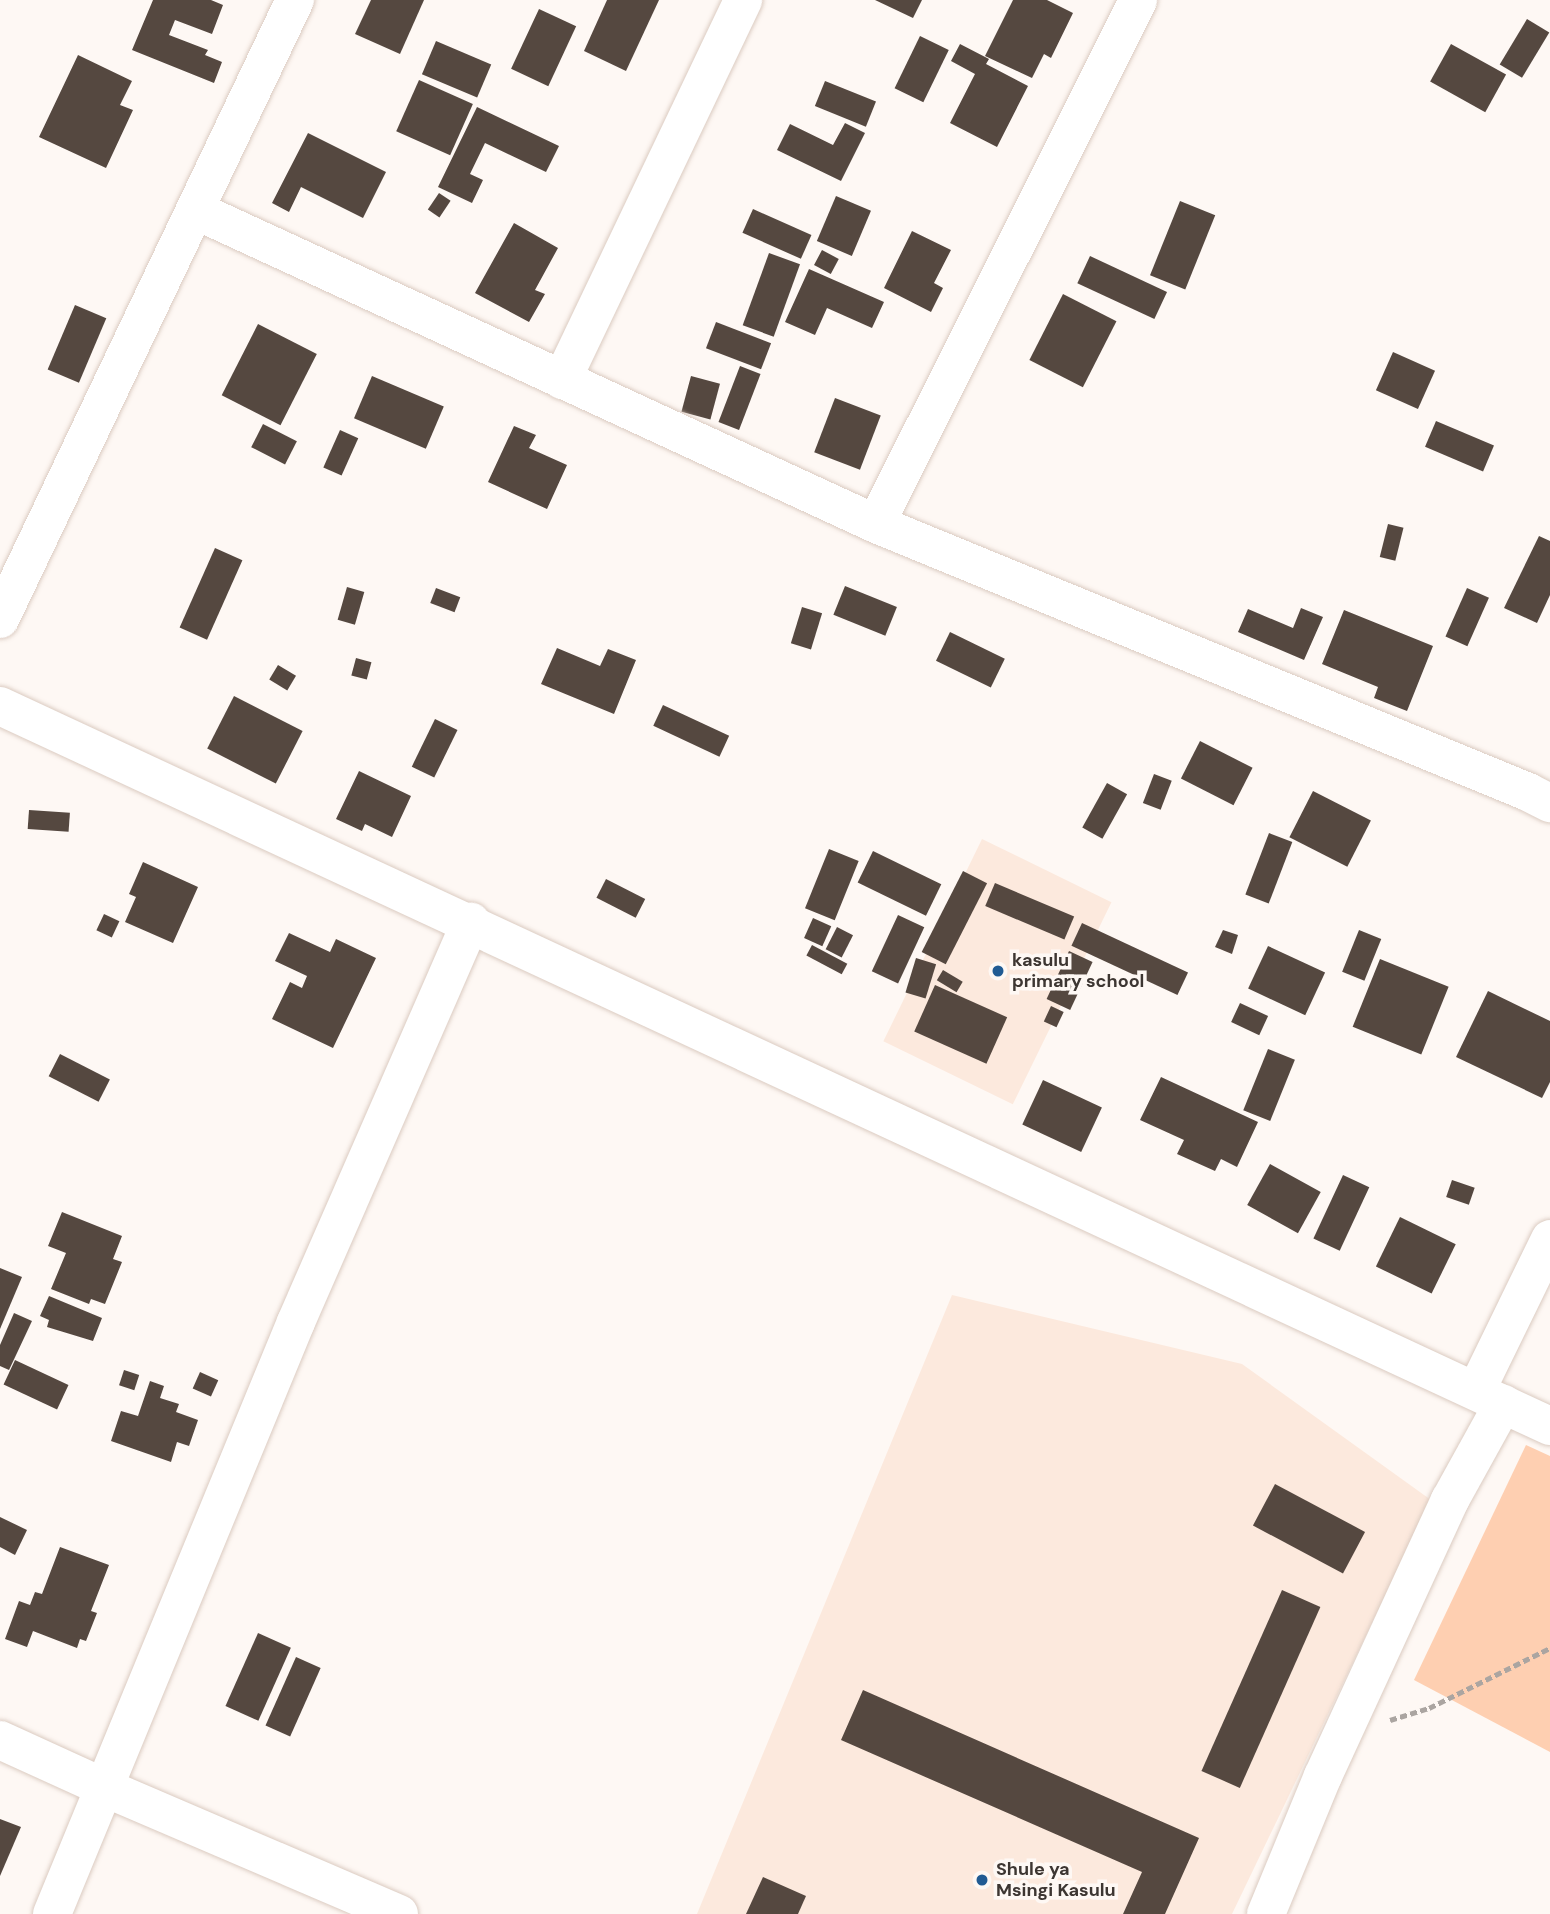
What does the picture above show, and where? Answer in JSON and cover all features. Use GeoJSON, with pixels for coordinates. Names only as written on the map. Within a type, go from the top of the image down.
{"type":"FeatureCollection","features":[{"type":"Feature","properties":{"kind":"street"},"geometry":{"type":"LineString","coordinates":[[0,619],[295,0]]}},
{"type":"Feature","properties":{"kind":"street"},"geometry":{"type":"LineString","coordinates":[[562,380],[743,0]]}},
{"type":"Feature","properties":{"kind":"street"},"geometry":{"type":"LineString","coordinates":[[876,524],[1138,0]]}},
{"type":"Feature","properties":{"kind":"street"},"geometry":{"type":"LineString","coordinates":[[195,210],[876,524],[1550,803]]}},
{"type":"Feature","properties":{"kind":"street"},"geometry":{"type":"LineString","coordinates":[[0,706],[471,922],[1550,1426]]}},
{"type":"Feature","properties":{"kind":"street"},"geometry":{"type":"LineString","coordinates":[[52,1914],[296,1322],[471,922]]}},
{"type":"Feature","properties":{"kind":"street"},"geometry":{"type":"LineString","coordinates":[[1266,1914],[1343,1734],[1450,1500],[1550,1239]]}},
{"type":"Feature","properties":{"kind":"street"},"geometry":{"type":"LineString","coordinates":[[0,1740],[399,1914]]}},
{"type":"Feature","properties":{"kind":"path"},"geometry":{"type":"LineString","coordinates":[[1343,1734],[1429,1708],[1550,1648]]}},
{"type":"Feature","properties":{"kind":"shaded area","name":"kasulu primary school"},"geometry":{"type":"Polygon","coordinates":[[[982,839],[1111,902],[1013,1104],[883,1041],[982,839]]]}},
{"type":"Feature","properties":{"kind":"shaded area"},"geometry":{"type":"Polygon","coordinates":[[[952,1295],[1242,1364],[1431,1500],[1232,1914],[697,1914],[952,1295]]]}},
{"type":"Feature","properties":{"kind":"shaded area"},"geometry":{"type":"Polygon","coordinates":[[[1526,1445],[1550,1456],[1550,1752],[1414,1680],[1526,1445]]]}},
{"type":"Feature","properties":{"kind":"building"},"geometry":{"type":"Polygon","coordinates":[[[153,0],[211,0],[223,5],[212,34],[175,20],[169,35],[208,50],[205,55],[222,62],[214,83],[132,50],[153,0]]]}},
{"type":"Feature","properties":{"kind":"building"},"geometry":{"type":"Polygon","coordinates":[[[371,0],[424,0],[400,54],[355,34],[371,0]]]}},
{"type":"Feature","properties":{"kind":"building"},"geometry":{"type":"Polygon","coordinates":[[[607,0],[659,0],[626,71],[584,51],[607,0]]]}},
{"type":"Feature","properties":{"kind":"building"},"geometry":{"type":"Polygon","coordinates":[[[875,0],[922,0],[913,18],[875,0]]]}},
{"type":"Feature","properties":{"kind":"building"},"geometry":{"type":"Polygon","coordinates":[[[1013,0],[1047,0],[1073,13],[1051,58],[1044,54],[1032,78],[985,56],[1013,0]]]}},
{"type":"Feature","properties":{"kind":"building"},"geometry":{"type":"Polygon","coordinates":[[[539,9],[576,26],[548,86],[511,69],[539,9]]]}},
{"type":"Feature","properties":{"kind":"building"},"geometry":{"type":"Polygon","coordinates":[[[1527,19],[1549,32],[1522,78],[1500,64],[1527,19]]]}},
{"type":"Feature","properties":{"kind":"building"},"geometry":{"type":"Polygon","coordinates":[[[920,36],[949,50],[923,102],[895,88],[920,36]]]}},
{"type":"Feature","properties":{"kind":"building"},"geometry":{"type":"Polygon","coordinates":[[[436,41],[491,64],[477,98],[422,74],[436,41]]]}},
{"type":"Feature","properties":{"kind":"building"},"geometry":{"type":"Polygon","coordinates":[[[960,44],[989,59],[986,64],[1028,86],[997,147],[950,123],[975,74],[951,61],[960,44]]]}},
{"type":"Feature","properties":{"kind":"building"},"geometry":{"type":"Polygon","coordinates":[[[1451,44],[1506,75],[1485,112],[1430,82],[1451,44]]]}},
{"type":"Feature","properties":{"kind":"building"},"geometry":{"type":"Polygon","coordinates":[[[78,55],[132,81],[120,105],[133,110],[106,168],[39,137],[78,55]]]}},
{"type":"Feature","properties":{"kind":"building"},"geometry":{"type":"Polygon","coordinates":[[[419,80],[473,104],[450,155],[396,131],[419,80]]]}},
{"type":"Feature","properties":{"kind":"building"},"geometry":{"type":"Polygon","coordinates":[[[825,81],[876,102],[866,127],[815,106],[825,81]]]}},
{"type":"Feature","properties":{"kind":"building"},"geometry":{"type":"Polygon","coordinates":[[[477,107],[559,146],[546,172],[485,143],[470,174],[483,180],[472,203],[438,187],[477,107]]]}},
{"type":"Feature","properties":{"kind":"building"},"geometry":{"type":"Polygon","coordinates":[[[845,123],[865,133],[841,181],[777,150],[790,124],[833,145],[845,123]]]}},
{"type":"Feature","properties":{"kind":"building"},"geometry":{"type":"Polygon","coordinates":[[[308,133],[386,172],[363,218],[301,187],[289,212],[272,203],[308,133]]]}},
{"type":"Feature","properties":{"kind":"building"},"geometry":{"type":"Polygon","coordinates":[[[439,193],[451,201],[439,217],[428,210],[439,193]]]}},
{"type":"Feature","properties":{"kind":"building"},"geometry":{"type":"Polygon","coordinates":[[[836,196],[871,211],[852,256],[817,241],[836,196]]]}},
{"type":"Feature","properties":{"kind":"building"},"geometry":{"type":"Polygon","coordinates":[[[1180,201],[1215,215],[1185,289],[1150,275],[1180,201]]]}},
{"type":"Feature","properties":{"kind":"building"},"geometry":{"type":"Polygon","coordinates":[[[753,209],[811,235],[801,259],[742,233],[753,209]]]}},
{"type":"Feature","properties":{"kind":"building"},"geometry":{"type":"Polygon","coordinates":[[[514,223],[558,248],[535,290],[545,294],[529,322],[475,293],[514,223]]]}},
{"type":"Feature","properties":{"kind":"building"},"geometry":{"type":"Polygon","coordinates":[[[912,231],[951,250],[934,283],[943,288],[931,312],[884,288],[912,231]]]}},
{"type":"Feature","properties":{"kind":"building"},"geometry":{"type":"Polygon","coordinates":[[[822,250],[839,259],[831,274],[814,265],[822,250]]]}},
{"type":"Feature","properties":{"kind":"building"},"geometry":{"type":"Polygon","coordinates":[[[769,253],[800,264],[774,337],[743,325],[769,253]]]}},
{"type":"Feature","properties":{"kind":"building"},"geometry":{"type":"Polygon","coordinates":[[[1090,256],[1167,292],[1154,319],[1077,283],[1090,256]]]}},
{"type":"Feature","properties":{"kind":"building"},"geometry":{"type":"Polygon","coordinates":[[[809,269],[884,302],[872,328],[827,308],[815,335],[785,322],[809,269]]]}},
{"type":"Feature","properties":{"kind":"building"},"geometry":{"type":"Polygon","coordinates":[[[1063,294],[1116,321],[1083,387],[1029,360],[1063,294]]]}},
{"type":"Feature","properties":{"kind":"building"},"geometry":{"type":"Polygon","coordinates":[[[75,305],[106,318],[79,383],[48,369],[75,305]]]}},
{"type":"Feature","properties":{"kind":"building"},"geometry":{"type":"Polygon","coordinates":[[[716,322],[771,343],[761,369],[706,348],[716,322]]]}},
{"type":"Feature","properties":{"kind":"building"},"geometry":{"type":"Polygon","coordinates":[[[258,324],[317,354],[280,425],[222,395],[258,324]]]}},
{"type":"Feature","properties":{"kind":"building"},"geometry":{"type":"Polygon","coordinates":[[[1393,352],[1435,371],[1418,409],[1376,390],[1393,352]]]}},
{"type":"Feature","properties":{"kind":"building"},"geometry":{"type":"Polygon","coordinates":[[[740,366],[761,374],[739,430],[718,422],[740,366]]]}},
{"type":"Feature","properties":{"kind":"building"},"geometry":{"type":"Polygon","coordinates":[[[372,376],[444,406],[426,449],[354,418],[372,376]]]}},
{"type":"Feature","properties":{"kind":"building"},"geometry":{"type":"Polygon","coordinates":[[[691,376],[720,384],[710,420],[681,412],[691,376]]]}},
{"type":"Feature","properties":{"kind":"building"},"geometry":{"type":"Polygon","coordinates":[[[835,398],[881,416],[860,470],[814,452],[835,398]]]}},
{"type":"Feature","properties":{"kind":"building"},"geometry":{"type":"Polygon","coordinates":[[[1436,421],[1494,446],[1483,471],[1425,447],[1436,421]]]}},
{"type":"Feature","properties":{"kind":"building"},"geometry":{"type":"Polygon","coordinates":[[[263,424],[297,441],[285,464],[251,447],[263,424]]]}},
{"type":"Feature","properties":{"kind":"building"},"geometry":{"type":"Polygon","coordinates":[[[514,426],[536,435],[529,448],[567,465],[547,509],[488,482],[514,426]]]}},
{"type":"Feature","properties":{"kind":"building"},"geometry":{"type":"Polygon","coordinates":[[[340,430],[358,438],[342,476],[323,467],[340,430]]]}},
{"type":"Feature","properties":{"kind":"building"},"geometry":{"type":"Polygon","coordinates":[[[1388,524],[1404,528],[1395,561],[1380,557],[1388,524]]]}},
{"type":"Feature","properties":{"kind":"building"},"geometry":{"type":"Polygon","coordinates":[[[1539,536],[1550,541],[1550,595],[1537,623],[1504,608],[1539,536]]]}},
{"type":"Feature","properties":{"kind":"building"},"geometry":{"type":"Polygon","coordinates":[[[215,548],[242,560],[207,640],[180,627],[215,548]]]}},
{"type":"Feature","properties":{"kind":"building"},"geometry":{"type":"Polygon","coordinates":[[[845,586],[897,607],[885,636],[833,615],[845,586]]]}},
{"type":"Feature","properties":{"kind":"building"},"geometry":{"type":"Polygon","coordinates":[[[347,587],[364,592],[355,625],[338,620],[347,587]]]}},
{"type":"Feature","properties":{"kind":"building"},"geometry":{"type":"Polygon","coordinates":[[[436,588],[460,597],[455,612],[430,603],[436,588]]]}},
{"type":"Feature","properties":{"kind":"building"},"geometry":{"type":"Polygon","coordinates":[[[1467,588],[1489,598],[1467,646],[1445,636],[1467,588]]]}},
{"type":"Feature","properties":{"kind":"building"},"geometry":{"type":"Polygon","coordinates":[[[802,607],[822,613],[811,649],[791,643],[802,607]]]}},
{"type":"Feature","properties":{"kind":"building"},"geometry":{"type":"Polygon","coordinates":[[[1301,608],[1323,617],[1304,660],[1238,632],[1248,609],[1293,628],[1301,608]]]}},
{"type":"Feature","properties":{"kind":"building"},"geometry":{"type":"Polygon","coordinates":[[[1344,610],[1433,646],[1407,711],[1374,698],[1378,687],[1322,664],[1344,610]]]}},
{"type":"Feature","properties":{"kind":"building"},"geometry":{"type":"Polygon","coordinates":[[[950,632],[1005,659],[991,688],[936,661],[950,632]]]}},
{"type":"Feature","properties":{"kind":"building"},"geometry":{"type":"Polygon","coordinates":[[[557,648],[600,666],[608,649],[636,660],[614,714],[541,684],[557,648]]]}},
{"type":"Feature","properties":{"kind":"building"},"geometry":{"type":"Polygon","coordinates":[[[356,658],[371,662],[367,680],[351,675],[356,658]]]}},
{"type":"Feature","properties":{"kind":"building"},"geometry":{"type":"Polygon","coordinates":[[[278,665],[296,676],[287,690],[269,680],[278,665]]]}},
{"type":"Feature","properties":{"kind":"building"},"geometry":{"type":"Polygon","coordinates":[[[234,696],[303,731],[276,784],[207,749],[234,696]]]}},
{"type":"Feature","properties":{"kind":"building"},"geometry":{"type":"Polygon","coordinates":[[[663,705],[729,736],[719,757],[653,726],[663,705]]]}},
{"type":"Feature","properties":{"kind":"building"},"geometry":{"type":"Polygon","coordinates":[[[435,719],[457,730],[434,778],[412,767],[435,719]]]}},
{"type":"Feature","properties":{"kind":"building"},"geometry":{"type":"Polygon","coordinates":[[[1200,741],[1253,768],[1234,805],[1181,778],[1200,741]]]}},
{"type":"Feature","properties":{"kind":"building"},"geometry":{"type":"Polygon","coordinates":[[[359,771],[411,796],[392,837],[365,824],[362,831],[336,819],[359,771]]]}},
{"type":"Feature","properties":{"kind":"building"},"geometry":{"type":"Polygon","coordinates":[[[1154,774],[1172,781],[1161,810],[1143,803],[1154,774]]]}},
{"type":"Feature","properties":{"kind":"building"},"geometry":{"type":"Polygon","coordinates":[[[1107,783],[1127,794],[1102,839],[1082,828],[1107,783]]]}},
{"type":"Feature","properties":{"kind":"building"},"geometry":{"type":"Polygon","coordinates":[[[1313,791],[1371,821],[1347,867],[1289,837],[1313,791]]]}},
{"type":"Feature","properties":{"kind":"building"},"geometry":{"type":"Polygon","coordinates":[[[29,810],[70,813],[69,832],[28,829],[29,810]]]}},
{"type":"Feature","properties":{"kind":"building"},"geometry":{"type":"Polygon","coordinates":[[[1269,833],[1292,842],[1269,904],[1245,895],[1269,833]]]}},
{"type":"Feature","properties":{"kind":"building"},"geometry":{"type":"Polygon","coordinates":[[[829,849],[859,861],[835,920],[805,908],[829,849]]]}},
{"type":"Feature","properties":{"kind":"building"},"geometry":{"type":"Polygon","coordinates":[[[873,851],[941,884],[926,916],[858,882],[873,851]]]}},
{"type":"Feature","properties":{"kind":"building"},"geometry":{"type":"Polygon","coordinates":[[[143,862],[198,887],[173,943],[125,922],[136,897],[129,894],[143,862]]]}},
{"type":"Feature","properties":{"kind":"building"},"geometry":{"type":"Polygon","coordinates":[[[963,871],[987,883],[946,964],[922,952],[963,871]]]}},
{"type":"Feature","properties":{"kind":"building"},"geometry":{"type":"Polygon","coordinates":[[[606,879],[645,899],[636,918],[596,898],[606,879]]]}},
{"type":"Feature","properties":{"kind":"building"},"geometry":{"type":"Polygon","coordinates":[[[995,883],[1074,917],[1064,940],[985,906],[995,883]]]}},
{"type":"Feature","properties":{"kind":"building"},"geometry":{"type":"Polygon","coordinates":[[[104,914],[119,921],[112,937],[96,930],[104,914]]]}},
{"type":"Feature","properties":{"kind":"building"},"geometry":{"type":"Polygon","coordinates":[[[898,915],[924,927],[898,983],[872,971],[898,915]]]}},
{"type":"Feature","properties":{"kind":"building"},"geometry":{"type":"Polygon","coordinates":[[[813,918],[831,926],[822,946],[804,938],[813,918]]]}},
{"type":"Feature","properties":{"kind":"building"},"geometry":{"type":"Polygon","coordinates":[[[1082,923],[1188,972],[1177,995],[1071,946],[1082,923]]]}},
{"type":"Feature","properties":{"kind":"building"},"geometry":{"type":"Polygon","coordinates":[[[837,927],[853,935],[842,957],[826,949],[837,927]]]}},
{"type":"Feature","properties":{"kind":"building"},"geometry":{"type":"Polygon","coordinates":[[[1223,930],[1238,935],[1232,954],[1215,947],[1223,930]]]}},
{"type":"Feature","properties":{"kind":"building"},"geometry":{"type":"Polygon","coordinates":[[[1359,930],[1381,939],[1364,981],[1342,972],[1359,930]]]}},
{"type":"Feature","properties":{"kind":"building"},"geometry":{"type":"Polygon","coordinates":[[[289,933],[330,952],[336,939],[376,958],[333,1048],[272,1019],[290,982],[302,988],[307,976],[275,961],[289,933]]]}},
{"type":"Feature","properties":{"kind":"building"},"geometry":{"type":"Polygon","coordinates":[[[812,945],[847,964],[842,974],[806,956],[812,945]]]}},
{"type":"Feature","properties":{"kind":"building"},"geometry":{"type":"Polygon","coordinates":[[[1268,946],[1325,973],[1305,1015],[1248,989],[1268,946]]]}},
{"type":"Feature","properties":{"kind":"building"},"geometry":{"type":"Polygon","coordinates":[[[1069,951],[1093,962],[1070,1010],[1047,999],[1069,951]]]}},
{"type":"Feature","properties":{"kind":"building"},"geometry":{"type":"Polygon","coordinates":[[[916,958],[936,964],[926,999],[905,992],[916,958]]]}},
{"type":"Feature","properties":{"kind":"building"},"geometry":{"type":"Polygon","coordinates":[[[1380,959],[1449,987],[1421,1054],[1353,1027],[1380,959]]]}},
{"type":"Feature","properties":{"kind":"building"},"geometry":{"type":"Polygon","coordinates":[[[943,970],[963,982],[957,992],[937,980],[943,970]]]}},
{"type":"Feature","properties":{"kind":"building"},"geometry":{"type":"Polygon","coordinates":[[[935,985],[1007,1017],[986,1064],[914,1032],[935,985]]]}},
{"type":"Feature","properties":{"kind":"building"},"geometry":{"type":"Polygon","coordinates":[[[1488,991],[1550,1021],[1550,1082],[1542,1098],[1456,1057],[1488,991]]]}},
{"type":"Feature","properties":{"kind":"building"},"geometry":{"type":"Polygon","coordinates":[[[1240,1003],[1268,1016],[1259,1035],[1231,1022],[1240,1003]]]}},
{"type":"Feature","properties":{"kind":"building"},"geometry":{"type":"Polygon","coordinates":[[[1051,1006],[1064,1012],[1057,1027],[1044,1021],[1051,1006]]]}},
{"type":"Feature","properties":{"kind":"building"},"geometry":{"type":"Polygon","coordinates":[[[1268,1049],[1295,1060],[1270,1121],[1243,1110],[1268,1049]]]}},
{"type":"Feature","properties":{"kind":"building"},"geometry":{"type":"Polygon","coordinates":[[[60,1054],[110,1079],[99,1102],[49,1076],[60,1054]]]}},
{"type":"Feature","properties":{"kind":"building"},"geometry":{"type":"Polygon","coordinates":[[[1161,1077],[1258,1122],[1237,1167],[1221,1159],[1215,1171],[1177,1154],[1184,1140],[1140,1120],[1161,1077]]]}},
{"type":"Feature","properties":{"kind":"building"},"geometry":{"type":"Polygon","coordinates":[[[1043,1080],[1102,1107],[1081,1152],[1022,1124],[1043,1080]]]}},
{"type":"Feature","properties":{"kind":"building"},"geometry":{"type":"Polygon","coordinates":[[[1270,1164],[1321,1192],[1298,1233],[1247,1205],[1270,1164]]]}},
{"type":"Feature","properties":{"kind":"building"},"geometry":{"type":"Polygon","coordinates":[[[1343,1175],[1369,1187],[1340,1251],[1313,1238],[1343,1175]]]}},
{"type":"Feature","properties":{"kind":"building"},"geometry":{"type":"Polygon","coordinates":[[[1452,1180],[1475,1188],[1469,1205],[1446,1197],[1452,1180]]]}},
{"type":"Feature","properties":{"kind":"building"},"geometry":{"type":"Polygon","coordinates":[[[62,1212],[122,1236],[113,1259],[122,1262],[105,1304],[91,1299],[89,1304],[51,1289],[66,1253],[48,1246],[62,1212]]]}},
{"type":"Feature","properties":{"kind":"building"},"geometry":{"type":"Polygon","coordinates":[[[1400,1217],[1456,1244],[1432,1294],[1376,1266],[1400,1217]]]}},
{"type":"Feature","properties":{"kind":"building"},"geometry":{"type":"Polygon","coordinates":[[[0,1268],[22,1277],[0,1329],[0,1268]]]}},
{"type":"Feature","properties":{"kind":"building"},"geometry":{"type":"Polygon","coordinates":[[[49,1296],[102,1318],[93,1341],[47,1327],[49,1320],[40,1316],[49,1296]]]}},
{"type":"Feature","properties":{"kind":"building"},"geometry":{"type":"Polygon","coordinates":[[[14,1313],[32,1321],[9,1370],[0,1366],[0,1345],[14,1313]]]}},
{"type":"Feature","properties":{"kind":"building"},"geometry":{"type":"Polygon","coordinates":[[[15,1360],[68,1385],[57,1409],[4,1384],[15,1360]]]}},
{"type":"Feature","properties":{"kind":"building"},"geometry":{"type":"Polygon","coordinates":[[[124,1370],[139,1375],[134,1390],[119,1385],[124,1370]]]}},
{"type":"Feature","properties":{"kind":"building"},"geometry":{"type":"Polygon","coordinates":[[[200,1372],[218,1380],[211,1397],[193,1388],[200,1372]]]}},
{"type":"Feature","properties":{"kind":"building"},"geometry":{"type":"Polygon","coordinates":[[[150,1381],[164,1386],[160,1398],[179,1404],[176,1412],[198,1420],[189,1446],[177,1442],[171,1462],[111,1441],[121,1411],[138,1416],[150,1381]]]}},
{"type":"Feature","properties":{"kind":"building"},"geometry":{"type":"Polygon","coordinates":[[[1275,1484],[1365,1532],[1343,1573],[1253,1525],[1275,1484]]]}},
{"type":"Feature","properties":{"kind":"building"},"geometry":{"type":"Polygon","coordinates":[[[0,1517],[27,1530],[15,1555],[0,1547],[0,1517]]]}},
{"type":"Feature","properties":{"kind":"building"},"geometry":{"type":"Polygon","coordinates":[[[60,1547],[109,1565],[91,1611],[97,1613],[86,1641],[80,1639],[77,1648],[33,1631],[27,1647],[5,1639],[19,1601],[30,1605],[35,1592],[42,1594],[60,1547]]]}},
{"type":"Feature","properties":{"kind":"building"},"geometry":{"type":"Polygon","coordinates":[[[1282,1590],[1320,1607],[1240,1788],[1201,1771],[1282,1590]]]}},
{"type":"Feature","properties":{"kind":"building"},"geometry":{"type":"Polygon","coordinates":[[[258,1633],[291,1648],[258,1721],[225,1706],[258,1633]]]}},
{"type":"Feature","properties":{"kind":"building"},"geometry":{"type":"Polygon","coordinates":[[[296,1657],[321,1668],[290,1736],[265,1726],[296,1657]]]}},
{"type":"Feature","properties":{"kind":"building"},"geometry":{"type":"Polygon","coordinates":[[[863,1690],[1199,1838],[1165,1914],[1123,1914],[1142,1872],[841,1740],[863,1690]]]}},
{"type":"Feature","properties":{"kind":"building"},"geometry":{"type":"Polygon","coordinates":[[[0,1819],[21,1827],[0,1876],[0,1819]]]}},
{"type":"Feature","properties":{"kind":"building"},"geometry":{"type":"Polygon","coordinates":[[[763,1877],[806,1896],[798,1914],[746,1914],[763,1877]]]}},
{"type":"Feature","properties":{"kind":"place","name":"kasulu primary school"},"geometry":{"type":"Point","coordinates":[998,971]}},
{"type":"Feature","properties":{"kind":"place","name":"Shule ya Msingi Kasulu"},"geometry":{"type":"Point","coordinates":[982,1880]}}]}
